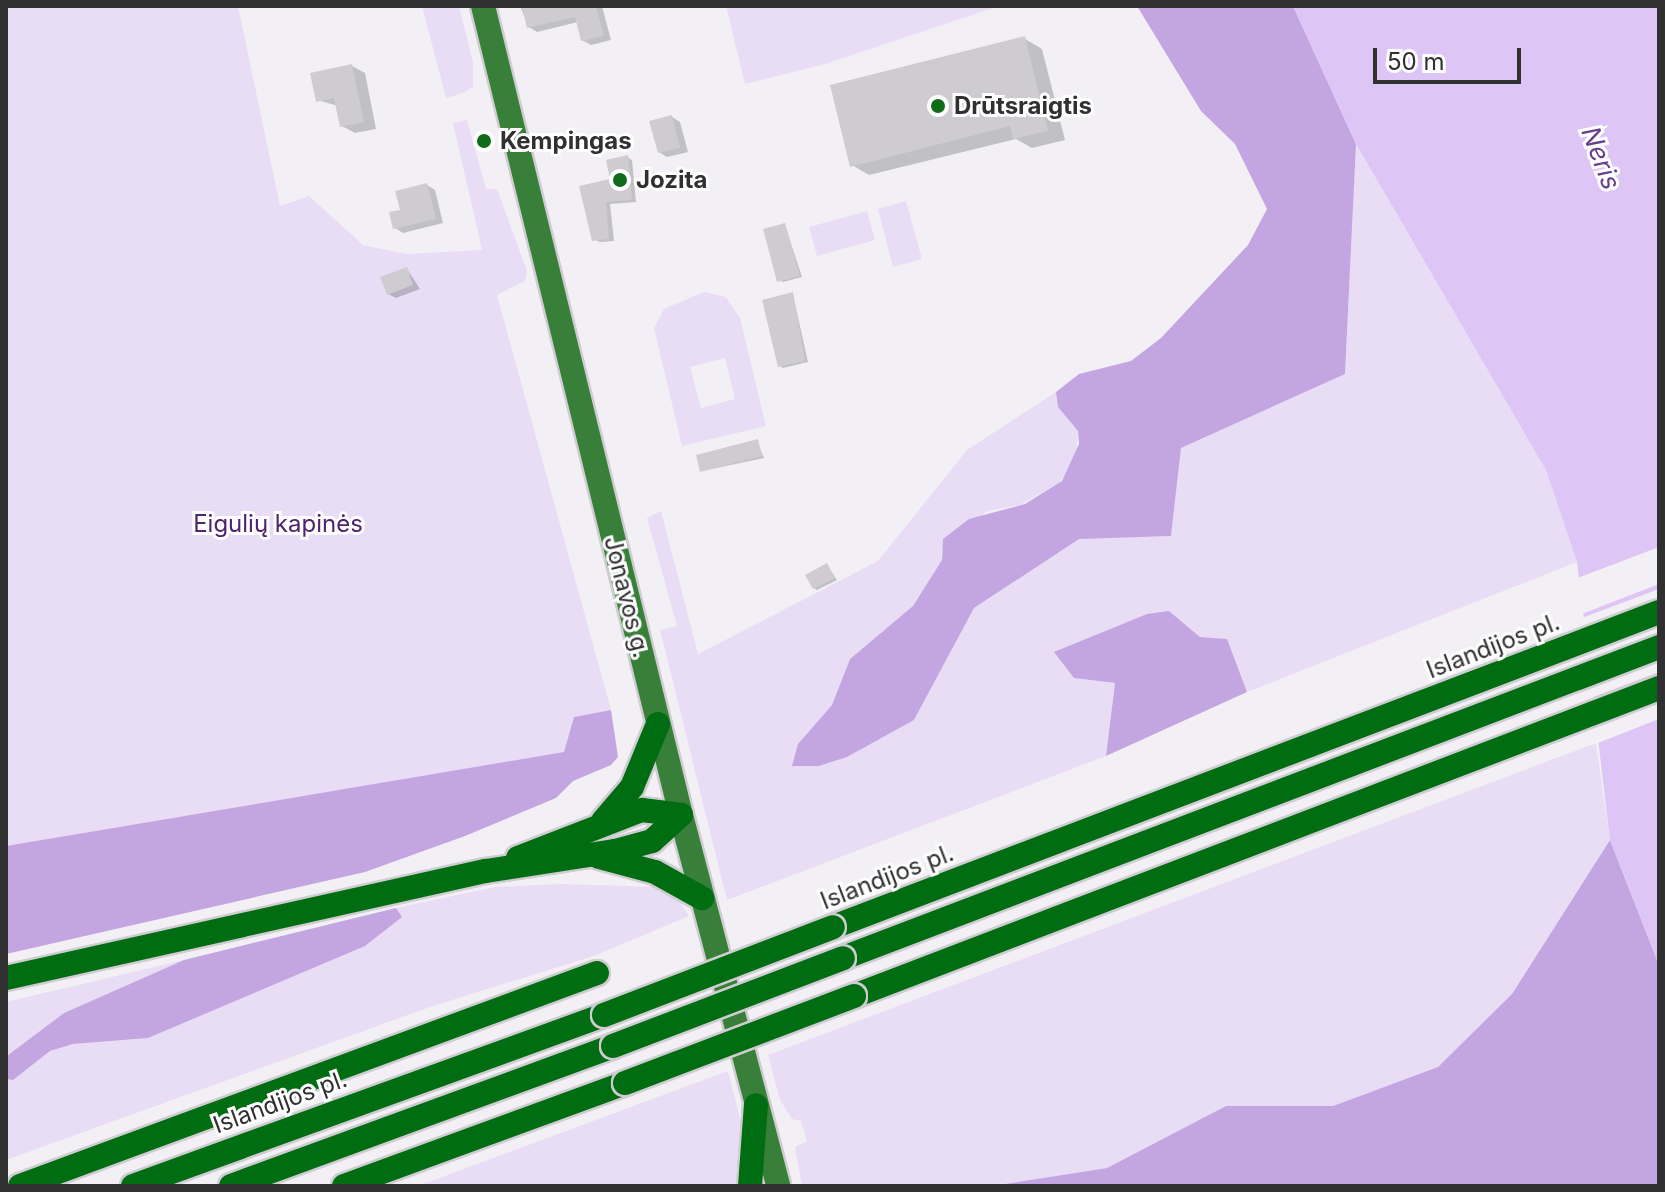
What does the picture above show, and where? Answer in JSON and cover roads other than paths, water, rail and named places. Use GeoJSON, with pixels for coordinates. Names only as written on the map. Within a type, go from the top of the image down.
{"type":"FeatureCollection","features":[{"type":"Feature","properties":{"kind":"highway","name":"Islandijos pl."},"geometry":{"type":"LineString","coordinates":[[133,1186],[604,1015],[1659,612]]}},
{"type":"Feature","properties":{"kind":"highway"},"geometry":{"type":"LineString","coordinates":[[231,1186],[613,1046],[1659,647]]}},
{"type":"Feature","properties":{"kind":"highway"},"geometry":{"type":"LineString","coordinates":[[344,1186],[625,1083],[1659,688]]}},
{"type":"Feature","properties":{"kind":"highway"},"geometry":{"type":"LineString","coordinates":[[603,821],[632,787],[658,724]]}},
{"type":"Feature","properties":{"kind":"highway"},"geometry":{"type":"LineString","coordinates":[[486,871],[603,821],[642,810],[681,815]]}},
{"type":"Feature","properties":{"kind":"highway"},"geometry":{"type":"LineString","coordinates":[[6,978],[486,871],[593,856],[652,841],[681,815]]}},
{"type":"Feature","properties":{"kind":"highway"},"geometry":{"type":"LineString","coordinates":[[593,856],[655,872],[702,898]]}},
{"type":"Feature","properties":{"kind":"highway"},"geometry":{"type":"LineString","coordinates":[[20,1186],[597,973]]}},
{"type":"Feature","properties":{"kind":"highway"},"geometry":{"type":"LineString","coordinates":[[750,1186],[756,1105]]}},
{"type":"Feature","properties":{"kind":"highway"},"geometry":{"type":"LineString","coordinates":[[6,1179],[52,1174]]}},
{"type":"Feature","properties":{"kind":"main road","name":"Jonavos g."},"geometry":{"type":"LineString","coordinates":[[483,6],[658,724],[778,1186]]}},
{"type":"Feature","properties":{"kind":"water","name":"Neris"},"geometry":{"type":"Polygon","coordinates":[[[1293,6],[1659,6],[1659,965],[1610,840],[1577,562],[1546,470],[1356,144],[1293,6]]]}},
{"type":"Feature","properties":{"kind":"place","name":"Drūtsraigtis"},"geometry":{"type":"Point","coordinates":[938,106]}},
{"type":"Feature","properties":{"kind":"place","name":"Kempingas"},"geometry":{"type":"Point","coordinates":[484,141]}},
{"type":"Feature","properties":{"kind":"place","name":"Jozita"},"geometry":{"type":"Point","coordinates":[620,180]}},
{"type":"Feature","properties":{"kind":"park label","name":"Eigulių kapinės"},"geometry":{"type":"Point","coordinates":[278,524]}}]}
